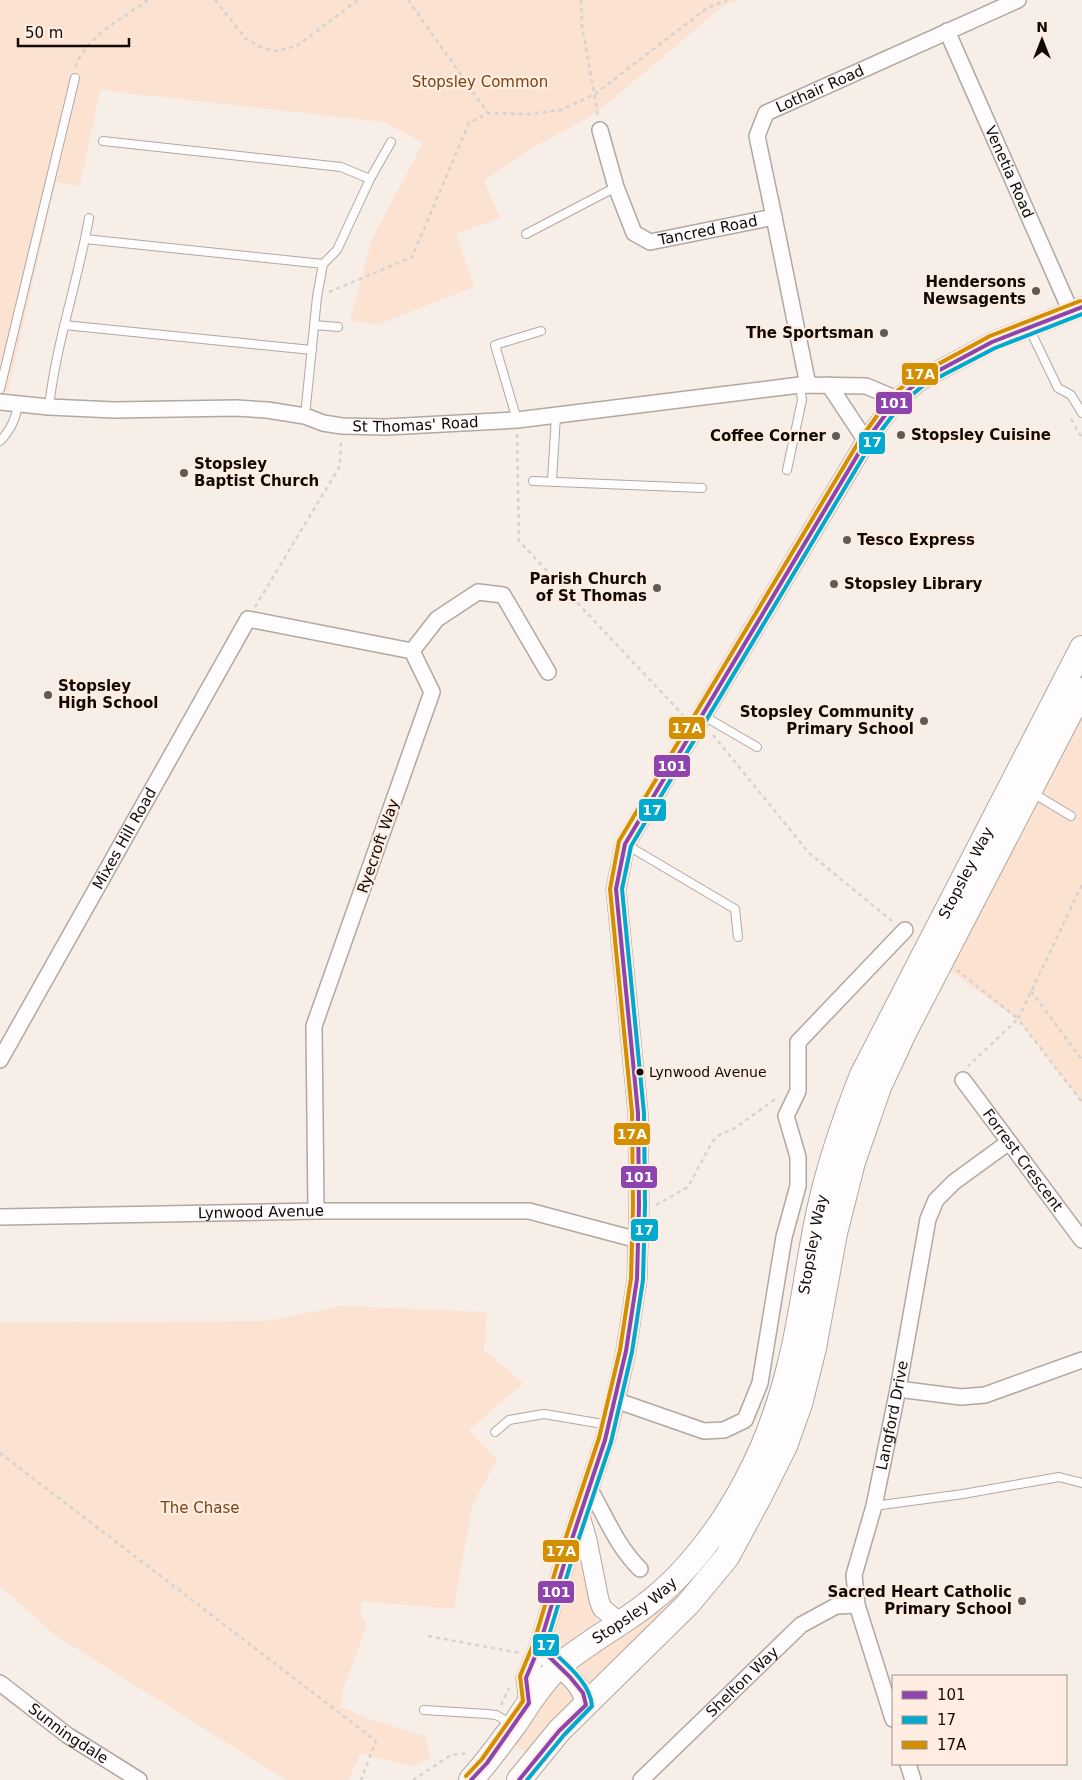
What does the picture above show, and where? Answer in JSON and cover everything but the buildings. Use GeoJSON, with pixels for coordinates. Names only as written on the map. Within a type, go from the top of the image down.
{"type":"FeatureCollection","features":[{"type":"Feature","properties":{"kind":"main road","name":"Stopsley Way"},"geometry":{"type":"LineString","coordinates":[[471,1780],[487,1763],[543,1683],[559,1667],[647,1605],[686,1568],[723,1518],[746,1480],[779,1405],[791,1361],[820,1207],[837,1143],[862,1075],[1082,648]]}},
{"type":"Feature","properties":{"kind":"main road","name":"Stopsley Way"},"geometry":{"type":"LineString","coordinates":[[519,1780],[559,1731],[688,1604],[728,1557],[785,1446],[800,1404],[814,1348],[835,1233],[852,1162],[879,1087],[905,1031],[1082,690]]}},
{"type":"Feature","properties":{"kind":"street","name":"Lothair Road"},"geometry":{"type":"LineString","coordinates":[[804,385],[774,216],[757,136],[766,113],[1018,0]]}},
{"type":"Feature","properties":{"kind":"street","name":"Venetia Road"},"geometry":{"type":"LineString","coordinates":[[947,31],[1076,309]]}},
{"type":"Feature","properties":{"kind":"street","name":"Tancred Road"},"geometry":{"type":"LineString","coordinates":[[600,130],[616,187],[634,233],[650,242],[774,216]]}},
{"type":"Feature","properties":{"kind":"street"},"geometry":{"type":"LineString","coordinates":[[528,1704],[526,1678],[532,1651],[580,1516],[616,1400],[637,1279],[639,1206],[638,1114],[616,889],[625,844],[702,724],[866,441],[897,399],[921,380],[984,346],[1076,309]]}},
{"type":"Feature","properties":{"kind":"street","name":"St Thomas' Road"},"geometry":{"type":"LineString","coordinates":[[0,402],[49,407],[114,410],[236,408],[268,410],[304,416],[323,423],[342,426],[386,427],[517,420],[804,385],[866,386],[897,399]]}},
{"type":"Feature","properties":{"kind":"street"},"geometry":{"type":"LineString","coordinates":[[829,385],[866,441]]}},
{"type":"Feature","properties":{"kind":"street"},"geometry":{"type":"LineString","coordinates":[[248,618],[412,651],[437,619],[478,592],[503,595],[548,672]]}},
{"type":"Feature","properties":{"kind":"street","name":"Mixes Hill Road"},"geometry":{"type":"LineString","coordinates":[[0,1060],[248,618]]}},
{"type":"Feature","properties":{"kind":"street","name":"Ryecroft Way"},"geometry":{"type":"LineString","coordinates":[[316,1211],[314,1026],[432,692],[412,651]]}},
{"type":"Feature","properties":{"kind":"street","name":"Stopsley Way"},"geometry":{"type":"LineString","coordinates":[[616,1400],[704,1431],[724,1430],[745,1420],[760,1383],[784,1237],[798,1186],[798,1157],[786,1116],[798,1091],[798,1042],[904,930]]}},
{"type":"Feature","properties":{"kind":"street","name":"Forrest Crescent"},"geometry":{"type":"LineString","coordinates":[[964,1080],[1082,1240]]}},
{"type":"Feature","properties":{"kind":"street","name":"Langford Drive"},"geometry":{"type":"LineString","coordinates":[[892,1716],[857,1605],[854,1575],[874,1506],[898,1389],[928,1219],[936,1200],[954,1182],[1009,1142]]}},
{"type":"Feature","properties":{"kind":"street","name":"Lynwood Avenue"},"geometry":{"type":"LineString","coordinates":[[0,1217],[316,1211],[529,1211],[638,1240]]}},
{"type":"Feature","properties":{"kind":"street"},"geometry":{"type":"LineString","coordinates":[[898,1389],[961,1398],[985,1395],[1082,1360]]}},
{"type":"Feature","properties":{"kind":"street"},"geometry":{"type":"LineString","coordinates":[[588,1488],[620,1546],[640,1569]]}},
{"type":"Feature","properties":{"kind":"street"},"geometry":{"type":"LineString","coordinates":[[580,1516],[587,1540],[599,1600],[602,1608],[620,1623]]}},
{"type":"Feature","properties":{"kind":"street","name":"Shelton Way"},"geometry":{"type":"LineString","coordinates":[[641,1780],[801,1625],[836,1606],[857,1605]]}},
{"type":"Feature","properties":{"kind":"street"},"geometry":{"type":"LineString","coordinates":[[532,1651],[570,1676],[583,1693],[586,1705]]}},
{"type":"Feature","properties":{"kind":"street","name":"Sunningdale"},"geometry":{"type":"LineString","coordinates":[[0,1683],[67,1735],[139,1780]]}},
{"type":"Feature","properties":{"kind":"street"},"geometry":{"type":"LineString","coordinates":[[908,1765],[913,1780]]}},
{"type":"Feature","properties":{"kind":"lane"},"geometry":{"type":"LineString","coordinates":[[0,389],[74,78]]}},
{"type":"Feature","properties":{"kind":"lane"},"geometry":{"type":"LineString","coordinates":[[102,141],[341,167],[370,179]]}},
{"type":"Feature","properties":{"kind":"lane"},"geometry":{"type":"LineString","coordinates":[[304,416],[317,297],[323,264],[337,250],[370,179],[391,142]]}},
{"type":"Feature","properties":{"kind":"lane"},"geometry":{"type":"LineString","coordinates":[[526,234],[616,187]]}},
{"type":"Feature","properties":{"kind":"lane"},"geometry":{"type":"LineString","coordinates":[[49,407],[64,325],[89,218]]}},
{"type":"Feature","properties":{"kind":"lane"},"geometry":{"type":"LineString","coordinates":[[85,239],[323,264]]}},
{"type":"Feature","properties":{"kind":"lane"},"geometry":{"type":"LineString","coordinates":[[64,325],[312,350]]}},
{"type":"Feature","properties":{"kind":"lane"},"geometry":{"type":"LineString","coordinates":[[314,325],[338,327]]}},
{"type":"Feature","properties":{"kind":"lane"},"geometry":{"type":"LineString","coordinates":[[1029,328],[1058,388],[1071,395],[1082,413]]}},
{"type":"Feature","properties":{"kind":"lane"},"geometry":{"type":"LineString","coordinates":[[517,420],[495,345],[541,331]]}},
{"type":"Feature","properties":{"kind":"lane"},"geometry":{"type":"LineString","coordinates":[[788,470],[804,385]]}},
{"type":"Feature","properties":{"kind":"lane"},"geometry":{"type":"LineString","coordinates":[[0,441],[16,419],[18,404]]}},
{"type":"Feature","properties":{"kind":"lane"},"geometry":{"type":"LineString","coordinates":[[552,481],[556,416]]}},
{"type":"Feature","properties":{"kind":"lane"},"geometry":{"type":"LineString","coordinates":[[534,481],[702,488]]}},
{"type":"Feature","properties":{"kind":"lane"},"geometry":{"type":"LineString","coordinates":[[702,724],[757,747]]}},
{"type":"Feature","properties":{"kind":"lane"},"geometry":{"type":"LineString","coordinates":[[1030,791],[1071,816]]}},
{"type":"Feature","properties":{"kind":"lane"},"geometry":{"type":"LineString","coordinates":[[625,844],[734,909],[738,937]]}},
{"type":"Feature","properties":{"kind":"lane"},"geometry":{"type":"LineString","coordinates":[[495,1432],[509,1420],[544,1414],[609,1425]]}},
{"type":"Feature","properties":{"kind":"lane"},"geometry":{"type":"LineString","coordinates":[[874,1506],[963,1494],[1059,1477],[1082,1483]]}},
{"type":"Feature","properties":{"kind":"lane"},"geometry":{"type":"LineString","coordinates":[[424,1710],[496,1715],[514,1725]]}},
{"type":"Feature","properties":{"kind":"path"},"geometry":{"type":"LineString","coordinates":[[74,78],[78,60],[87,47],[106,29],[148,0]]}},
{"type":"Feature","properties":{"kind":"path"},"geometry":{"type":"LineString","coordinates":[[215,0],[246,39],[265,49],[275,50],[297,46],[358,0]]}},
{"type":"Feature","properties":{"kind":"path"},"geometry":{"type":"LineString","coordinates":[[408,0],[488,113]]}},
{"type":"Feature","properties":{"kind":"path"},"geometry":{"type":"LineString","coordinates":[[581,0],[582,25],[600,130]]}},
{"type":"Feature","properties":{"kind":"path"},"geometry":{"type":"LineString","coordinates":[[317,297],[412,257],[469,123],[488,113],[529,114],[561,110],[595,94],[707,8],[727,0]]}},
{"type":"Feature","properties":{"kind":"path"},"geometry":{"type":"LineString","coordinates":[[517,420],[519,541],[702,724],[809,852],[904,930]]}},
{"type":"Feature","properties":{"kind":"path"},"geometry":{"type":"LineString","coordinates":[[248,618],[340,466],[342,426]]}},
{"type":"Feature","properties":{"kind":"path"},"geometry":{"type":"LineString","coordinates":[[964,1080],[968,1076],[964,1070],[1018,1019],[1082,885]]}},
{"type":"Feature","properties":{"kind":"path"},"geometry":{"type":"LineString","coordinates":[[953,967],[1018,1019],[1082,1102]]}},
{"type":"Feature","properties":{"kind":"path"},"geometry":{"type":"LineString","coordinates":[[1031,991],[1082,1060]]}},
{"type":"Feature","properties":{"kind":"path"},"geometry":{"type":"LineString","coordinates":[[639,1206],[654,1206],[688,1187],[712,1142],[719,1135],[736,1128],[774,1099],[798,1091]]}},
{"type":"Feature","properties":{"kind":"path"},"geometry":{"type":"LineString","coordinates":[[0,1453],[376,1741],[361,1780]]}},
{"type":"Feature","properties":{"kind":"path"},"geometry":{"type":"LineString","coordinates":[[428,1636],[532,1651]]}},
{"type":"Feature","properties":{"kind":"path"},"geometry":{"type":"LineString","coordinates":[[413,1780],[450,1755],[474,1752]]}},
{"type":"Feature","properties":{"kind":"green space","name":"Stopsley Common"},"geometry":{"type":"Polygon","coordinates":[[[0,0],[739,0],[723,6],[595,114],[535,146],[484,180],[500,218],[456,234],[474,287],[379,324],[350,321],[371,241],[423,143],[384,122],[100,90],[80,186],[56,182],[8,391],[0,391],[0,0]]]}},
{"type":"Feature","properties":{"kind":"green space"},"geometry":{"type":"Polygon","coordinates":[[[1082,666],[1082,677],[903,1021],[861,1113],[839,1177],[831,1210],[802,1372],[786,1423],[770,1460],[741,1513],[703,1570],[592,1685],[589,1684],[573,1671],[573,1667],[597,1647],[643,1618],[684,1582],[728,1525],[770,1450],[792,1389],[823,1227],[855,1117],[881,1055],[1082,666]]]}},
{"type":"Feature","properties":{"kind":"green space"},"geometry":{"type":"Polygon","coordinates":[[[1082,704],[1082,1102],[1018,1019],[948,970],[1082,704]]]}},
{"type":"Feature","properties":{"kind":"green space","name":"The Chase"},"geometry":{"type":"Polygon","coordinates":[[[341,1306],[487,1312],[484,1350],[523,1383],[469,1430],[497,1460],[472,1506],[454,1609],[361,1601],[361,1614],[367,1625],[344,1686],[341,1707],[369,1719],[425,1736],[430,1758],[413,1766],[360,1754],[349,1780],[286,1780],[55,1635],[0,1586],[0,1323],[267,1321],[341,1306]]]}},
{"type":"Feature","properties":{"kind":"green space"},"geometry":{"type":"Polygon","coordinates":[[[580,1552],[590,1583],[597,1628],[561,1654],[554,1653],[551,1636],[577,1553],[580,1552]]]}},
{"type":"Feature","properties":{"kind":"green space"},"geometry":{"type":"Polygon","coordinates":[[[560,1678],[565,1678],[575,1700],[529,1755],[513,1743],[560,1678]]]}},
{"type":"Feature","properties":{"kind":"transit line","name":"17A"},"geometry":{"type":"LineString","coordinates":[[466,1776],[482,1759],[523,1701],[520,1676],[533,1645],[562,1549],[599,1438],[620,1350],[631,1278],[633,1206],[632,1113],[610,889],[619,841],[861,438],[892,395],[918,375],[990,336],[1080,301]]}},
{"type":"Feature","properties":{"kind":"transit line","name":"101"},"geometry":{"type":"LineString","coordinates":[[471,1780],[487,1763],[529,1703],[526,1678],[539,1647],[568,1551],[605,1440],[626,1351],[637,1279],[639,1206],[638,1113],[616,889],[625,844],[866,441],[897,399],[921,380],[992,342],[1082,307]]}},
{"type":"Feature","properties":{"kind":"transit line","name":"17"},"geometry":{"type":"LineString","coordinates":[[527,1780],[564,1735],[592,1706],[586,1688],[575,1672],[546,1645],[611,1442],[632,1352],[643,1280],[645,1206],[644,1113],[622,889],[631,846],[871,444],[902,403],[924,385],[995,348],[1082,314]]}},
{"type":"Feature","properties":{"kind":"transit line","name":"101"},"geometry":{"type":"LineString","coordinates":[[519,1780],[559,1731],[586,1705],[583,1693],[570,1677],[539,1647]]}},
{"type":"Feature","properties":{"kind":"place","name":"Hendersons Newsagents"},"geometry":{"type":"Point","coordinates":[1036,291]}},
{"type":"Feature","properties":{"kind":"place","name":"The Sportsman"},"geometry":{"type":"Point","coordinates":[884,333]}},
{"type":"Feature","properties":{"kind":"place","name":"Stopsley Cuisine"},"geometry":{"type":"Point","coordinates":[901,435]}},
{"type":"Feature","properties":{"kind":"place","name":"Coffee Corner"},"geometry":{"type":"Point","coordinates":[836,436]}},
{"type":"Feature","properties":{"kind":"place","name":"Stopsley Baptist Church"},"geometry":{"type":"Point","coordinates":[184,473]}},
{"type":"Feature","properties":{"kind":"place","name":"Tesco Express"},"geometry":{"type":"Point","coordinates":[847,540]}},
{"type":"Feature","properties":{"kind":"place","name":"Stopsley Library"},"geometry":{"type":"Point","coordinates":[834,584]}},
{"type":"Feature","properties":{"kind":"place","name":"Parish Church of St Thomas"},"geometry":{"type":"Point","coordinates":[657,588]}},
{"type":"Feature","properties":{"kind":"place","name":"Stopsley High School"},"geometry":{"type":"Point","coordinates":[48,695]}},
{"type":"Feature","properties":{"kind":"place","name":"Stopsley Community Primary School"},"geometry":{"type":"Point","coordinates":[924,721]}},
{"type":"Feature","properties":{"kind":"place","name":"Lynwood Avenue"},"geometry":{"type":"Point","coordinates":[640,1072]}},
{"type":"Feature","properties":{"kind":"place","name":"Sacred Heart Catholic Primary School"},"geometry":{"type":"Point","coordinates":[1022,1601]}}]}
